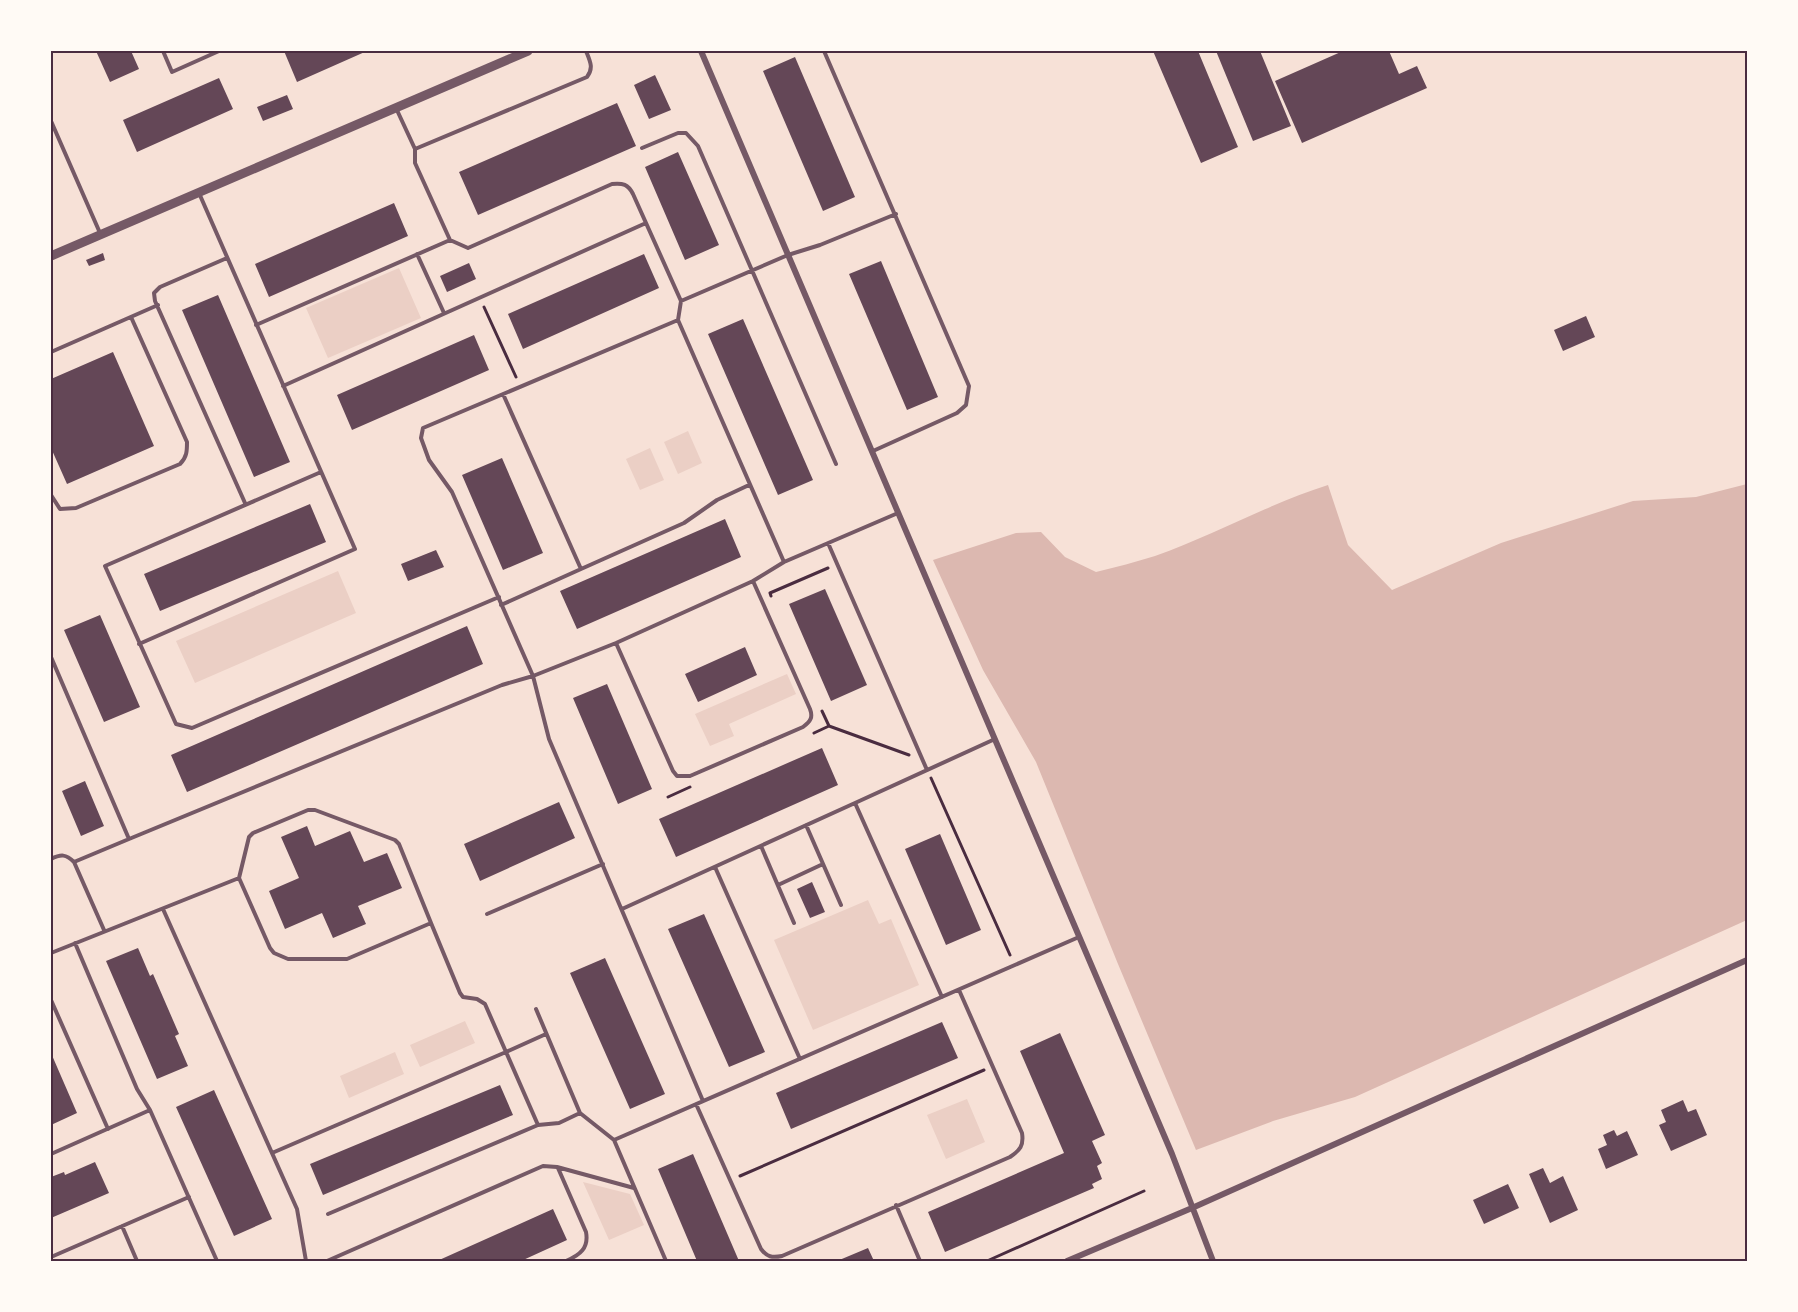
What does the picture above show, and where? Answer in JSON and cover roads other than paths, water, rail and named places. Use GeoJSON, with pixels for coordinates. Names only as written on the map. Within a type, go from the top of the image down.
{"type":"FeatureCollection","features":[{"type":"Feature","properties":{"kind":"street"},"geometry":{"type":"LineString","coordinates":[[51,256],[528,51]]}},
{"type":"Feature","properties":{"kind":"street"},"geometry":{"type":"LineString","coordinates":[[701,51],[1172,1154],[1213,1261]]}},
{"type":"Feature","properties":{"kind":"street"},"geometry":{"type":"LineString","coordinates":[[1067,1261],[1192,1208],[1747,960]]}},
{"type":"Feature","properties":{"kind":"lane"},"geometry":{"type":"LineString","coordinates":[[163,51],[172,72],[219,51]]}},
{"type":"Feature","properties":{"kind":"lane"},"geometry":{"type":"LineString","coordinates":[[415,149],[587,77],[591,72],[592,64],[586,51]]}},
{"type":"Feature","properties":{"kind":"lane"},"geometry":{"type":"LineString","coordinates":[[824,51],[969,386],[966,405],[957,413],[873,451]]}},
{"type":"Feature","properties":{"kind":"lane"},"geometry":{"type":"LineString","coordinates":[[396,107],[415,149],[415,163],[450,240],[468,248],[612,184],[621,183],[629,186],[681,301],[678,320],[784,562]]}},
{"type":"Feature","properties":{"kind":"lane"},"geometry":{"type":"LineString","coordinates":[[51,121],[100,235]]}},
{"type":"Feature","properties":{"kind":"lane"},"geometry":{"type":"LineString","coordinates":[[642,148],[678,133],[686,133],[698,146],[836,464]]}},
{"type":"Feature","properties":{"kind":"lane"},"geometry":{"type":"LineString","coordinates":[[139,644],[355,549],[199,192]]}},
{"type":"Feature","properties":{"kind":"lane"},"geometry":{"type":"LineString","coordinates":[[681,301],[751,269],[820,246],[896,214]]}},
{"type":"Feature","properties":{"kind":"lane"},"geometry":{"type":"LineString","coordinates":[[284,386],[646,223]]}},
{"type":"Feature","properties":{"kind":"lane"},"geometry":{"type":"LineString","coordinates":[[256,325],[450,240]]}},
{"type":"Feature","properties":{"kind":"lane"},"geometry":{"type":"LineString","coordinates":[[417,254],[444,313]]}},
{"type":"Feature","properties":{"kind":"lane"},"geometry":{"type":"LineString","coordinates":[[227,258],[160,287],[154,293],[244,503]]}},
{"type":"Feature","properties":{"kind":"lane"},"geometry":{"type":"LineString","coordinates":[[51,352],[158,305]]}},
{"type":"Feature","properties":{"kind":"lane"},"geometry":{"type":"LineString","coordinates":[[51,495],[60,509],[76,508],[180,464],[185,458],[186,442],[131,317]]}},
{"type":"Feature","properties":{"kind":"lane"},"geometry":{"type":"LineString","coordinates":[[678,320],[423,428],[421,438],[429,460],[452,492],[533,676],[549,739],[703,1101]]}},
{"type":"Feature","properties":{"kind":"lane"},"geometry":{"type":"LineString","coordinates":[[503,394],[581,569]]}},
{"type":"Feature","properties":{"kind":"lane"},"geometry":{"type":"LineString","coordinates":[[321,472],[244,503],[105,566],[176,724],[192,728],[498,597]]}},
{"type":"Feature","properties":{"kind":"lane"},"geometry":{"type":"LineString","coordinates":[[501,605],[684,523],[717,500],[750,484]]}},
{"type":"Feature","properties":{"kind":"lane"},"geometry":{"type":"LineString","coordinates":[[74,862],[502,685],[533,676],[616,643],[753,581],[784,562],[898,512]]}},
{"type":"Feature","properties":{"kind":"lane"},"geometry":{"type":"LineString","coordinates":[[828,543],[927,770]]}},
{"type":"Feature","properties":{"kind":"lane"},"geometry":{"type":"LineString","coordinates":[[616,643],[677,776],[690,777],[803,726],[809,722],[812,715],[810,709],[753,581]]}},
{"type":"Feature","properties":{"kind":"lane"},"geometry":{"type":"LineString","coordinates":[[51,657],[129,839]]}},
{"type":"Feature","properties":{"kind":"lane"},"geometry":{"type":"LineString","coordinates":[[622,909],[995,739]]}},
{"type":"Feature","properties":{"kind":"lane"},"geometry":{"type":"LineString","coordinates":[[855,803],[942,997]]}},
{"type":"Feature","properties":{"kind":"lane"},"geometry":{"type":"LineString","coordinates":[[431,924],[347,959],[288,959],[274,953],[239,878],[249,837],[253,833],[308,810],[315,810],[395,840],[399,844],[460,993],[463,997],[477,999],[485,1004],[538,1125]]}},
{"type":"Feature","properties":{"kind":"lane"},"geometry":{"type":"LineString","coordinates":[[806,825],[841,905]]}},
{"type":"Feature","properties":{"kind":"lane"},"geometry":{"type":"LineString","coordinates":[[761,846],[794,923]]}},
{"type":"Feature","properties":{"kind":"lane"},"geometry":{"type":"LineString","coordinates":[[51,859],[61,855],[68,856],[74,862],[104,930]]}},
{"type":"Feature","properties":{"kind":"lane"},"geometry":{"type":"LineString","coordinates":[[487,914],[603,864]]}},
{"type":"Feature","properties":{"kind":"lane"},"geometry":{"type":"LineString","coordinates":[[778,885],[823,864]]}},
{"type":"Feature","properties":{"kind":"lane"},"geometry":{"type":"LineString","coordinates":[[715,867],[800,1059]]}},
{"type":"Feature","properties":{"kind":"lane"},"geometry":{"type":"LineString","coordinates":[[51,953],[239,878]]}},
{"type":"Feature","properties":{"kind":"lane"},"geometry":{"type":"LineString","coordinates":[[163,909],[297,1209],[306,1261]]}},
{"type":"Feature","properties":{"kind":"lane"},"geometry":{"type":"LineString","coordinates":[[614,1140],[1079,937]]}},
{"type":"Feature","properties":{"kind":"lane"},"geometry":{"type":"LineString","coordinates":[[75,943],[137,1089],[150,1110],[217,1261]]}},
{"type":"Feature","properties":{"kind":"lane"},"geometry":{"type":"LineString","coordinates":[[696,1104],[761,1249],[773,1258],[782,1256],[1019,1151],[1023,1143],[1022,1133],[959,990]]}},
{"type":"Feature","properties":{"kind":"lane"},"geometry":{"type":"LineString","coordinates":[[51,1000],[108,1129]]}},
{"type":"Feature","properties":{"kind":"lane"},"geometry":{"type":"LineString","coordinates":[[536,1009],[580,1113],[614,1140],[666,1261]]}},
{"type":"Feature","properties":{"kind":"lane"},"geometry":{"type":"LineString","coordinates":[[272,1153],[546,1034]]}},
{"type":"Feature","properties":{"kind":"lane"},"geometry":{"type":"LineString","coordinates":[[51,1154],[150,1110]]}},
{"type":"Feature","properties":{"kind":"lane"},"geometry":{"type":"LineString","coordinates":[[328,1214],[538,1125],[559,1123],[580,1113]]}},
{"type":"Feature","properties":{"kind":"lane"},"geometry":{"type":"LineString","coordinates":[[327,1261],[543,1166],[557,1167],[635,1188]]}},
{"type":"Feature","properties":{"kind":"lane"},"geometry":{"type":"LineString","coordinates":[[557,1167],[588,1240],[581,1253],[566,1261]]}},
{"type":"Feature","properties":{"kind":"lane"},"geometry":{"type":"LineString","coordinates":[[51,1257],[189,1197]]}},
{"type":"Feature","properties":{"kind":"lane"},"geometry":{"type":"LineString","coordinates":[[896,1205],[920,1261]]}},
{"type":"Feature","properties":{"kind":"lane"},"geometry":{"type":"LineString","coordinates":[[122,1226],[137,1261]]}}]}
